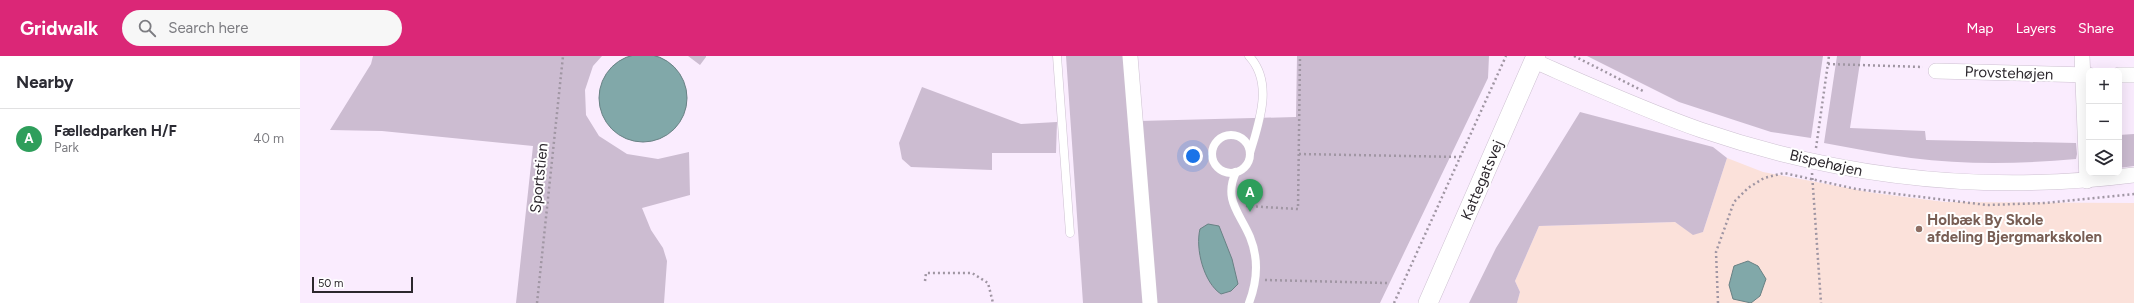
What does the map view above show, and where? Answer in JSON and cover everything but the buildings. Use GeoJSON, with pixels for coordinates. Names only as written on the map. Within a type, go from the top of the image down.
{"type":"FeatureCollection","features":[{"type":"Feature","properties":{"kind":"street"},"geometry":{"type":"LineString","coordinates":[[1130,56],[1150,303]]}},
{"type":"Feature","properties":{"kind":"street"},"geometry":{"type":"LineString","coordinates":[[2082,56],[2086,75]]}},
{"type":"Feature","properties":{"kind":"street","name":"Bispehøjen"},"geometry":{"type":"LineString","coordinates":[[1535,59],[1702,130],[1817,153],[1872,173],[1930,181],[1986,184],[2087,181],[2134,175]]}},
{"type":"Feature","properties":{"kind":"street","name":"Kattegatsvej"},"geometry":{"type":"LineString","coordinates":[[1428,303],[1535,59]]}},
{"type":"Feature","properties":{"kind":"street","name":"Provstehøjen"},"geometry":{"type":"LineString","coordinates":[[1936,71],[2086,75]]}},
{"type":"Feature","properties":{"kind":"street"},"geometry":{"type":"LineString","coordinates":[[2122,75],[2134,75]]}},
{"type":"Feature","properties":{"kind":"street"},"geometry":{"type":"LineString","coordinates":[[2086,104],[2087,181]]}},
{"type":"Feature","properties":{"kind":"lane"},"geometry":{"type":"LineString","coordinates":[[1057,56],[1070,233]]}},
{"type":"Feature","properties":{"kind":"lane"},"geometry":{"type":"LineString","coordinates":[[1249,56],[1259,69],[1262,94],[1260,121],[1246,165],[1236,172],[1231,187],[1234,206],[1254,247],[1257,279],[1249,303]]}},
{"type":"Feature","properties":{"kind":"lane"},"geometry":{"type":"LineString","coordinates":[[1236,172],[1224,171],[1214,162],[1213,149],[1215,143],[1225,136],[1237,136],[1246,143],[1250,154]]}},
{"type":"Feature","properties":{"kind":"path","name":"Sportstien"},"geometry":{"type":"LineString","coordinates":[[537,303],[562,56]]}},
{"type":"Feature","properties":{"kind":"path"},"geometry":{"type":"LineString","coordinates":[[1234,206],[1298,209],[1300,56]]}},
{"type":"Feature","properties":{"kind":"path"},"geometry":{"type":"LineString","coordinates":[[1394,303],[1506,56]]}},
{"type":"Feature","properties":{"kind":"path"},"geometry":{"type":"LineString","coordinates":[[1574,56],[1649,94]]}},
{"type":"Feature","properties":{"kind":"path"},"geometry":{"type":"LineString","coordinates":[[1821,303],[1811,179],[1817,153],[1830,56]]}},
{"type":"Feature","properties":{"kind":"path"},"geometry":{"type":"LineString","coordinates":[[1828,64],[1922,66],[1936,71]]}},
{"type":"Feature","properties":{"kind":"path"},"geometry":{"type":"LineString","coordinates":[[1808,147],[1817,153]]}},
{"type":"Feature","properties":{"kind":"path"},"geometry":{"type":"LineString","coordinates":[[1299,154],[1460,157]]}},
{"type":"Feature","properties":{"kind":"path"},"geometry":{"type":"LineString","coordinates":[[1718,303],[1716,252],[1734,202],[1748,188],[1764,178],[1784,173]]}},
{"type":"Feature","properties":{"kind":"path"},"geometry":{"type":"LineString","coordinates":[[925,281],[926,273],[972,273],[988,283],[993,303]]}},
{"type":"Feature","properties":{"kind":"path"},"geometry":{"type":"LineString","coordinates":[[1257,279],[1387,283]]}},
{"type":"Feature","properties":{"kind":"shaded area"},"geometry":{"type":"Polygon","coordinates":[[[643,54],[660,57],[668,61],[680,73],[684,81],[687,98],[684,115],[680,123],[668,135],[660,139],[643,142],[626,139],[618,135],[606,123],[602,115],[599,98],[602,81],[606,73],[618,61],[626,57],[643,54]]]}},
{"type":"Feature","properties":{"kind":"shaded area"},"geometry":{"type":"Polygon","coordinates":[[[373,56],[602,56],[593,66],[585,90],[586,115],[599,136],[627,154],[658,159],[689,152],[690,195],[642,208],[651,230],[663,248],[667,261],[664,303],[516,303],[533,146],[382,131],[330,130],[371,64],[373,56]]]}},
{"type":"Feature","properties":{"kind":"shaded area"},"geometry":{"type":"Polygon","coordinates":[[[688,56],[706,56],[706,57],[700,65],[688,56]]]}},
{"type":"Feature","properties":{"kind":"shaded area"},"geometry":{"type":"Polygon","coordinates":[[[1066,56],[1132,56],[1139,121],[1296,117],[1297,56],[1489,56],[1488,78],[1380,303],[1083,303],[1066,56]]]}},
{"type":"Feature","properties":{"kind":"shaded area"},"geometry":{"type":"Polygon","coordinates":[[[1587,56],[1823,56],[1811,138],[1771,132],[1679,102],[1587,56]]]}},
{"type":"Feature","properties":{"kind":"shaded area"},"geometry":{"type":"Polygon","coordinates":[[[1837,56],[1861,56],[1850,128],[1925,131],[1926,140],[2076,143],[2076,159],[2014,163],[1952,162],[1900,156],[1824,143],[1837,56]]]}},
{"type":"Feature","properties":{"kind":"shaded area"},"geometry":{"type":"Polygon","coordinates":[[[922,87],[1021,124],[1057,122],[1056,153],[992,153],[992,170],[911,167],[902,159],[899,143],[922,87]]]}},
{"type":"Feature","properties":{"kind":"shaded area"},"geometry":{"type":"Polygon","coordinates":[[[1580,112],[1713,147],[1727,158],[1703,232],[1693,235],[1675,222],[1539,226],[1515,281],[1520,292],[1517,303],[1469,303],[1496,248],[1580,112]]]}},
{"type":"Feature","properties":{"kind":"shaded area"},"geometry":{"type":"Polygon","coordinates":[[[2134,134],[2134,166],[2122,168],[2122,135],[2134,134]]]}},
{"type":"Feature","properties":{"kind":"shaded area","name":"Holbæk By Skole afdeling Bjergmarkskolen"},"geometry":{"type":"Polygon","coordinates":[[[1727,158],[1763,172],[1874,193],[1945,202],[2134,203],[2134,303],[1517,303],[1520,292],[1515,281],[1539,226],[1675,222],[1693,234],[1703,232],[1727,158]]]}},
{"type":"Feature","properties":{"kind":"shaded area"},"geometry":{"type":"Polygon","coordinates":[[[1208,224],[1219,226],[1232,259],[1238,284],[1231,291],[1221,294],[1210,282],[1202,265],[1200,255],[1200,229],[1208,224]]]}},
{"type":"Feature","properties":{"kind":"shaded area"},"geometry":{"type":"Polygon","coordinates":[[[1748,261],[1758,266],[1766,279],[1760,296],[1751,303],[1733,299],[1729,285],[1734,266],[1748,261]]]}},
{"type":"Feature","properties":{"kind":"place","name":"Fælledparken H/F"},"geometry":{"type":"Point","coordinates":[1250,212]}},
{"type":"Feature","properties":{"kind":"place","name":"Holbæk By Skole afdeling Bjergmarkskolen"},"geometry":{"type":"Point","coordinates":[1919,229]}}]}
